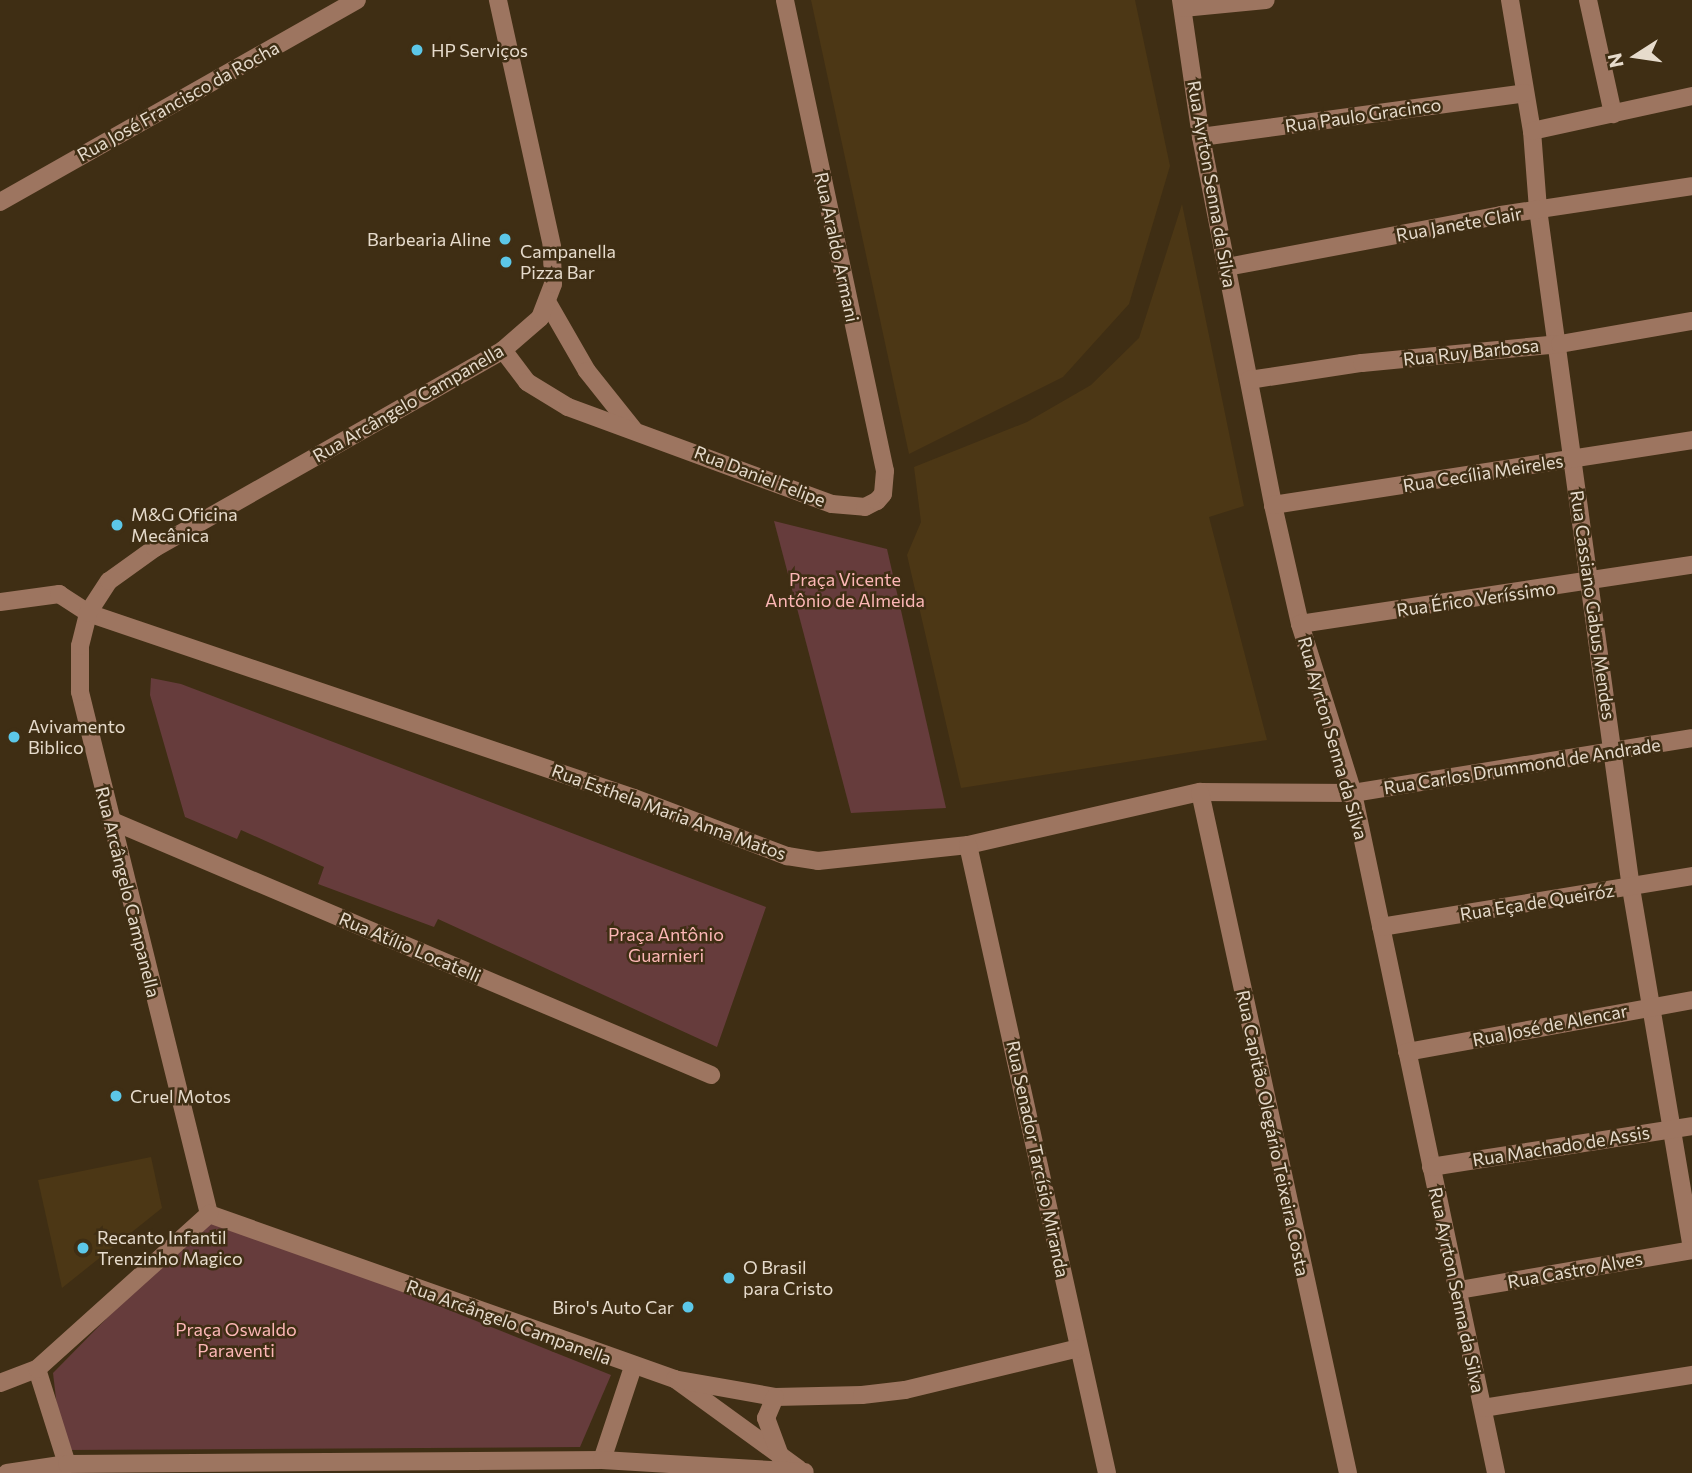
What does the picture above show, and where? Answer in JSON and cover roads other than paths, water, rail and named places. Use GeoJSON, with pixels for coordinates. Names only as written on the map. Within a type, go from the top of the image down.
{"type":"FeatureCollection","features":[{"type":"Feature","properties":{"kind":"street","name":"Rua José Francisco da Rocha"},"geometry":{"type":"LineString","coordinates":[[0,202],[357,0]]}},
{"type":"Feature","properties":{"kind":"street"},"geometry":{"type":"LineString","coordinates":[[498,0],[552,246],[554,284],[549,305],[587,372],[634,430]]}},
{"type":"Feature","properties":{"kind":"street","name":"Rua Araldo Armani"},"geometry":{"type":"LineString","coordinates":[[785,0],[885,471],[883,494]]}},
{"type":"Feature","properties":{"kind":"street"},"geometry":{"type":"LineString","coordinates":[[1182,4],[1266,0]]}},
{"type":"Feature","properties":{"kind":"street","name":"Rua Cassiano Gabus Mendes"},"geometry":{"type":"LineString","coordinates":[[1510,0],[1532,131],[1538,209],[1560,344],[1588,583],[1614,752],[1631,888],[1653,1005],[1692,1250]]}},
{"type":"Feature","properties":{"kind":"street"},"geometry":{"type":"LineString","coordinates":[[1588,0],[1613,114]]}},
{"type":"Feature","properties":{"kind":"street","name":"Rua Ayrton Senna da Silva"},"geometry":{"type":"LineString","coordinates":[[1182,4],[1201,137],[1273,505],[1300,624],[1353,793],[1496,1473]]}},
{"type":"Feature","properties":{"kind":"street","name":"Rua Paulo Gracinco"},"geometry":{"type":"LineString","coordinates":[[1201,137],[1525,93]]}},
{"type":"Feature","properties":{"kind":"street"},"geometry":{"type":"LineString","coordinates":[[1532,131],[1692,96]]}},
{"type":"Feature","properties":{"kind":"street","name":"Rua Janete Clair"},"geometry":{"type":"LineString","coordinates":[[1227,267],[1538,209],[1692,186]]}},
{"type":"Feature","properties":{"kind":"street","name":"Rua Arcângelo Campanella"},"geometry":{"type":"LineString","coordinates":[[549,305],[531,327],[503,350],[155,548],[109,581],[88,613],[80,646],[80,692],[209,1214],[633,1367],[675,1379],[782,1461],[806,1473]]}},
{"type":"Feature","properties":{"kind":"street","name":"Rua Ruy Barbosa"},"geometry":{"type":"LineString","coordinates":[[1249,380],[1362,363],[1560,344],[1692,321]]}},
{"type":"Feature","properties":{"kind":"street","name":"Rua Daniel Felipe"},"geometry":{"type":"LineString","coordinates":[[503,350],[540,393],[634,430],[832,504],[865,507],[883,494]]}},
{"type":"Feature","properties":{"kind":"street","name":"Rua Cecília Meireles"},"geometry":{"type":"LineString","coordinates":[[1273,505],[1692,440]]}},
{"type":"Feature","properties":{"kind":"street","name":"Rua Érico Veríssimo"},"geometry":{"type":"LineString","coordinates":[[1300,624],[1588,583],[1692,565]]}},
{"type":"Feature","properties":{"kind":"street","name":"Rua Esthela Maria Anna Matos"},"geometry":{"type":"LineString","coordinates":[[0,602],[59,594],[88,613],[634,798],[786,856],[818,861],[968,845],[1200,792],[1353,793]]}},
{"type":"Feature","properties":{"kind":"street","name":"Rua Carlos Drummond de Andrade"},"geometry":{"type":"LineString","coordinates":[[1353,793],[1692,738]]}},
{"type":"Feature","properties":{"kind":"street","name":"Rua Capitão Olegário Teixeira Costa"},"geometry":{"type":"LineString","coordinates":[[1200,792],[1348,1473]]}},
{"type":"Feature","properties":{"kind":"street","name":"Rua Atílio Locatelli"},"geometry":{"type":"LineString","coordinates":[[110,820],[711,1074]]}},
{"type":"Feature","properties":{"kind":"street","name":"Rua Senador Tarcísio Miranda"},"geometry":{"type":"LineString","coordinates":[[968,845],[1107,1473]]}},
{"type":"Feature","properties":{"kind":"street","name":"Rua Eça de Queiróz"},"geometry":{"type":"LineString","coordinates":[[1381,926],[1631,888],[1692,876]]}},
{"type":"Feature","properties":{"kind":"street","name":"Rua José de Alencar"},"geometry":{"type":"LineString","coordinates":[[1407,1052],[1692,1000]]}},
{"type":"Feature","properties":{"kind":"street","name":"Rua Machado de Assis"},"geometry":{"type":"LineString","coordinates":[[1431,1167],[1692,1126]]}},
{"type":"Feature","properties":{"kind":"street"},"geometry":{"type":"LineString","coordinates":[[0,1383],[37,1369],[209,1214]]}},
{"type":"Feature","properties":{"kind":"street","name":"Rua Castro Alves"},"geometry":{"type":"LineString","coordinates":[[1459,1290],[1692,1250]]}},
{"type":"Feature","properties":{"kind":"street"},"geometry":{"type":"LineString","coordinates":[[675,1379],[775,1397],[905,1390],[1078,1348]]}},
{"type":"Feature","properties":{"kind":"street"},"geometry":{"type":"LineString","coordinates":[[602,1460],[633,1367]]}},
{"type":"Feature","properties":{"kind":"street"},"geometry":{"type":"LineString","coordinates":[[37,1369],[67,1464]]}},
{"type":"Feature","properties":{"kind":"street"},"geometry":{"type":"LineString","coordinates":[[1483,1408],[1692,1375]]}},
{"type":"Feature","properties":{"kind":"street"},"geometry":{"type":"LineString","coordinates":[[775,1397],[766,1418],[782,1461]]}},
{"type":"Feature","properties":{"kind":"street"},"geometry":{"type":"LineString","coordinates":[[7,1473],[67,1464],[602,1460],[806,1473]]}},
{"type":"Feature","properties":{"kind":"place","name":"HP Serviços"},"geometry":{"type":"Point","coordinates":[417,50]}},
{"type":"Feature","properties":{"kind":"place","name":"Barbearia Aline"},"geometry":{"type":"Point","coordinates":[505,239]}},
{"type":"Feature","properties":{"kind":"place","name":"Campanella Pizza Bar"},"geometry":{"type":"Point","coordinates":[506,262]}},
{"type":"Feature","properties":{"kind":"place","name":"M&G Oficina Mecânica"},"geometry":{"type":"Point","coordinates":[117,525]}},
{"type":"Feature","properties":{"kind":"place","name":"Avivamento Biblico"},"geometry":{"type":"Point","coordinates":[14,737]}},
{"type":"Feature","properties":{"kind":"place","name":"Cruel Motos"},"geometry":{"type":"Point","coordinates":[116,1096]}},
{"type":"Feature","properties":{"kind":"place","name":"Recanto Infantil Trenzinho Magico"},"geometry":{"type":"Point","coordinates":[83,1248]}},
{"type":"Feature","properties":{"kind":"place","name":"O Brasil para Cristo"},"geometry":{"type":"Point","coordinates":[729,1278]}},
{"type":"Feature","properties":{"kind":"place","name":"Biro's Auto Car"},"geometry":{"type":"Point","coordinates":[688,1307]}},
{"type":"Feature","properties":{"kind":"park label","name":"Praça Vicente Antônio de Almeida"},"geometry":{"type":"Point","coordinates":[845,590]}},
{"type":"Feature","properties":{"kind":"park label","name":"Praça Antônio Guarnieri"},"geometry":{"type":"Point","coordinates":[666,946]}},
{"type":"Feature","properties":{"kind":"park label","name":"Praça Oswaldo Paraventi"},"geometry":{"type":"Point","coordinates":[236,1340]}}]}
